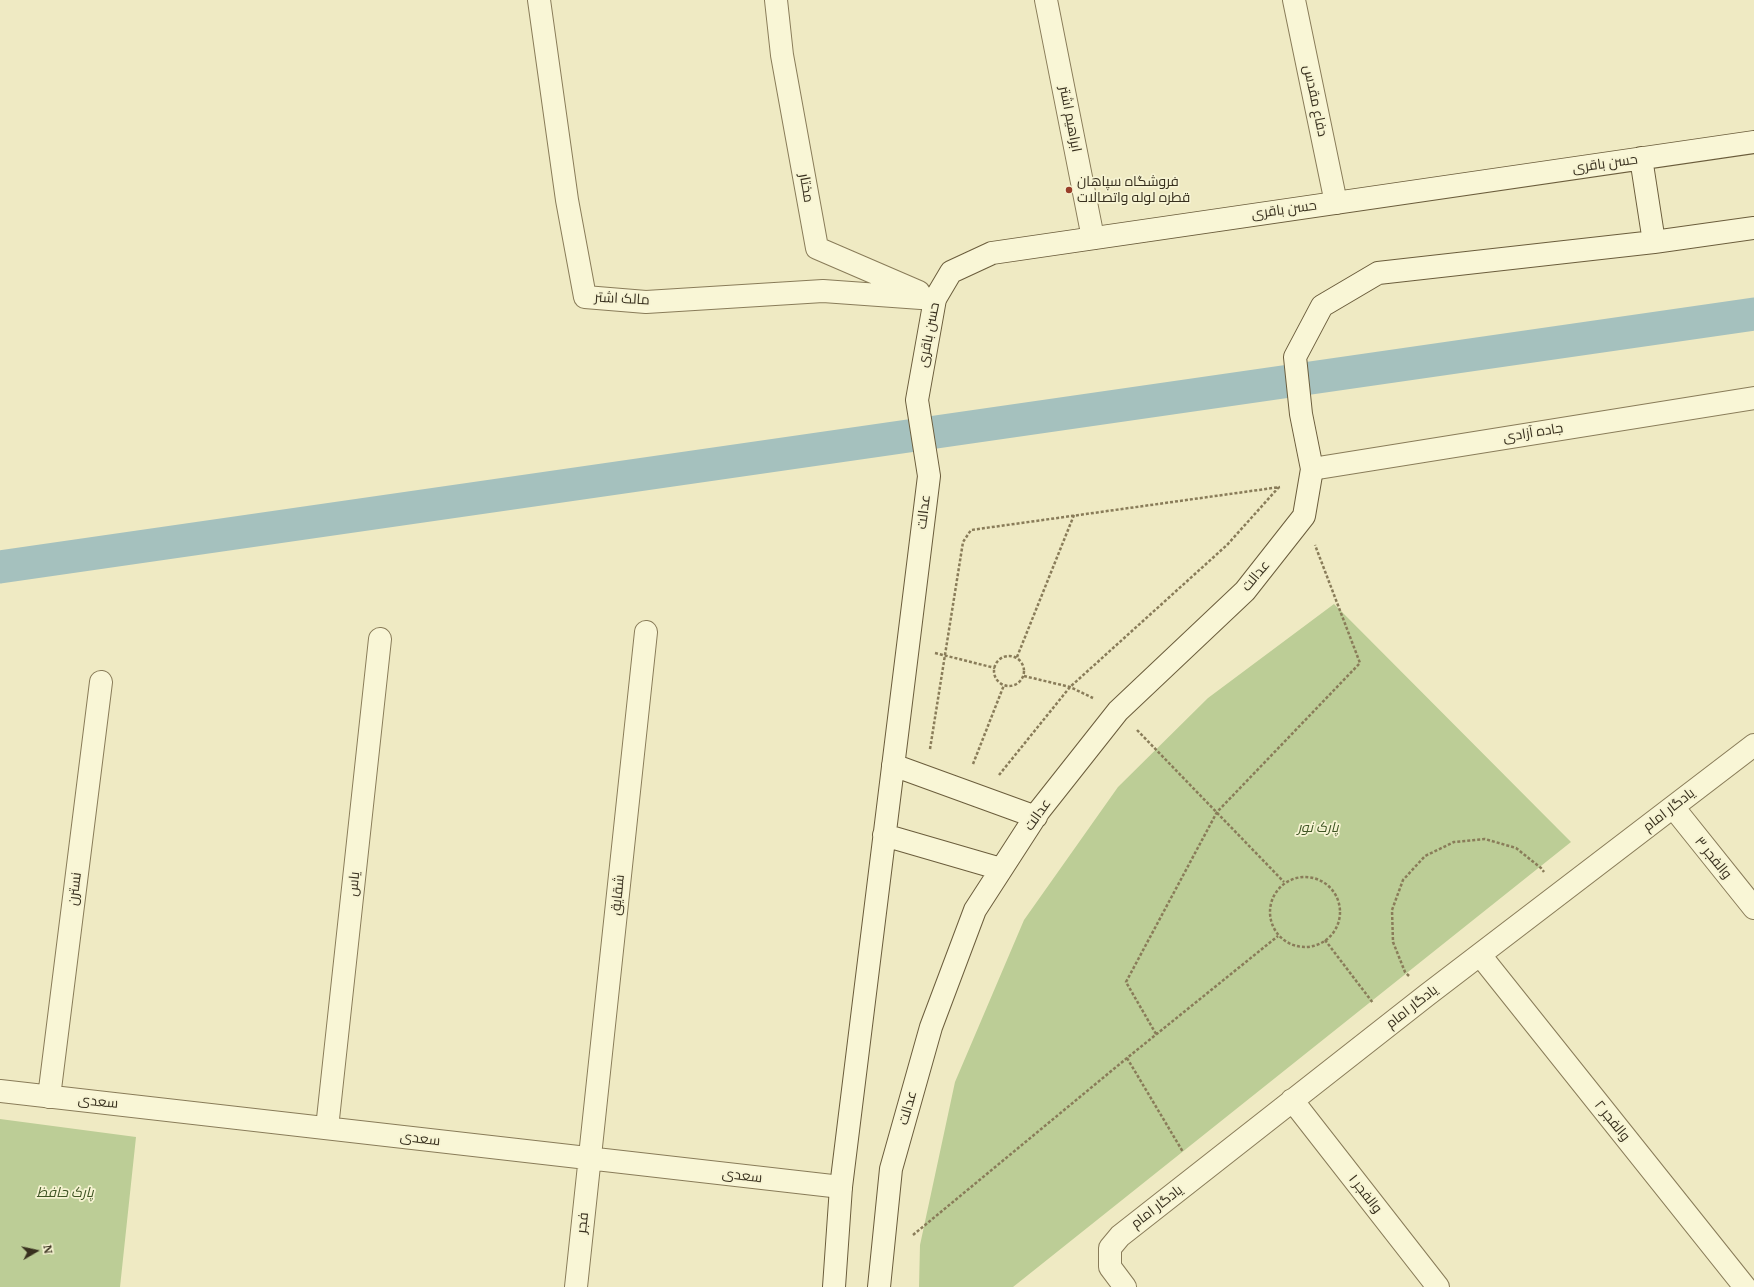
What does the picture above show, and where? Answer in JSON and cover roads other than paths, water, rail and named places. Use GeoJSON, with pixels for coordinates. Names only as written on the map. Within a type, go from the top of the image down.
{"type":"FeatureCollection","features":[{"type":"Feature","properties":{"kind":"street","name":"مالک اشتر"},"geometry":{"type":"LineString","coordinates":[[539,0],[568,200],[585,297],[646,302],[823,290],[935,299]]}},
{"type":"Feature","properties":{"kind":"street","name":"مختار"},"geometry":{"type":"LineString","coordinates":[[776,0],[782,55],[817,248],[935,299]]}},
{"type":"Feature","properties":{"kind":"street","name":"ابراهیم اشتر"},"geometry":{"type":"LineString","coordinates":[[1046,0],[1093,238]]}},
{"type":"Feature","properties":{"kind":"street","name":"دفاع مقدس"},"geometry":{"type":"LineString","coordinates":[[1294,0],[1336,203]]}},
{"type":"Feature","properties":{"kind":"street","name":"حسن باقری"},"geometry":{"type":"LineString","coordinates":[[929,476],[917,400],[935,299],[951,272],[992,253],[1754,142]]}},
{"type":"Feature","properties":{"kind":"street"},"geometry":{"type":"LineString","coordinates":[[1641,158],[1654,242],[1754,228]]}},
{"type":"Feature","properties":{"kind":"street","name":"عدالت"},"geometry":{"type":"LineString","coordinates":[[879,1287],[891,1169],[931,1027],[975,910],[1036,817],[1118,711],[1246,591],[1304,516],[1312,469],[1301,414],[1295,357],[1322,306],[1378,273],[1654,242]]}},
{"type":"Feature","properties":{"kind":"street","name":"جاده آزادی"},"geometry":{"type":"LineString","coordinates":[[1312,469],[1754,398]]}},
{"type":"Feature","properties":{"kind":"street","name":"عدالت"},"geometry":{"type":"LineString","coordinates":[[834,1287],[841,1187],[929,476]]}},
{"type":"Feature","properties":{"kind":"street","name":"شقایق"},"geometry":{"type":"LineString","coordinates":[[590,1158],[646,632]]}},
{"type":"Feature","properties":{"kind":"street","name":"یاس"},"geometry":{"type":"LineString","coordinates":[[327,1128],[380,639]]}},
{"type":"Feature","properties":{"kind":"street","name":"نسترن"},"geometry":{"type":"LineString","coordinates":[[50,1097],[101,682]]}},
{"type":"Feature","properties":{"kind":"street","name":"یادگار امام"},"geometry":{"type":"LineString","coordinates":[[1125,1287],[1110,1267],[1110,1248],[1120,1236],[1427,995],[1754,745]]}},
{"type":"Feature","properties":{"kind":"street"},"geometry":{"type":"LineString","coordinates":[[893,765],[1036,817]]}},
{"type":"Feature","properties":{"kind":"street","name":"والفجر ۳"},"geometry":{"type":"LineString","coordinates":[[1673,807],[1754,908]]}},
{"type":"Feature","properties":{"kind":"street"},"geometry":{"type":"LineString","coordinates":[[884,835],[1002,870]]}},
{"type":"Feature","properties":{"kind":"street","name":"والفجر ۲"},"geometry":{"type":"LineString","coordinates":[[1480,955],[1744,1287]]}},
{"type":"Feature","properties":{"kind":"street","name":"سعدی"},"geometry":{"type":"LineString","coordinates":[[0,1091],[841,1187]]}},
{"type":"Feature","properties":{"kind":"street","name":"والفجر ۱"},"geometry":{"type":"LineString","coordinates":[[1292,1100],[1438,1287]]}},
{"type":"Feature","properties":{"kind":"street","name":"فجر"},"geometry":{"type":"LineString","coordinates":[[576,1287],[590,1158]]}},
{"type":"Feature","properties":{"kind":"waterway"},"geometry":{"type":"LineString","coordinates":[[0,567],[1754,314]]}},
{"type":"Feature","properties":{"kind":"place","name":"فروشگاه سپاهان قطره لوله واتصالات"},"geometry":{"type":"Point","coordinates":[1069,190]}},
{"type":"Feature","properties":{"kind":"park label","name":"پارک نور"},"geometry":{"type":"Point","coordinates":[1318,828]}},
{"type":"Feature","properties":{"kind":"park label","name":"پارک حافظ"},"geometry":{"type":"Point","coordinates":[65,1193]}}]}
